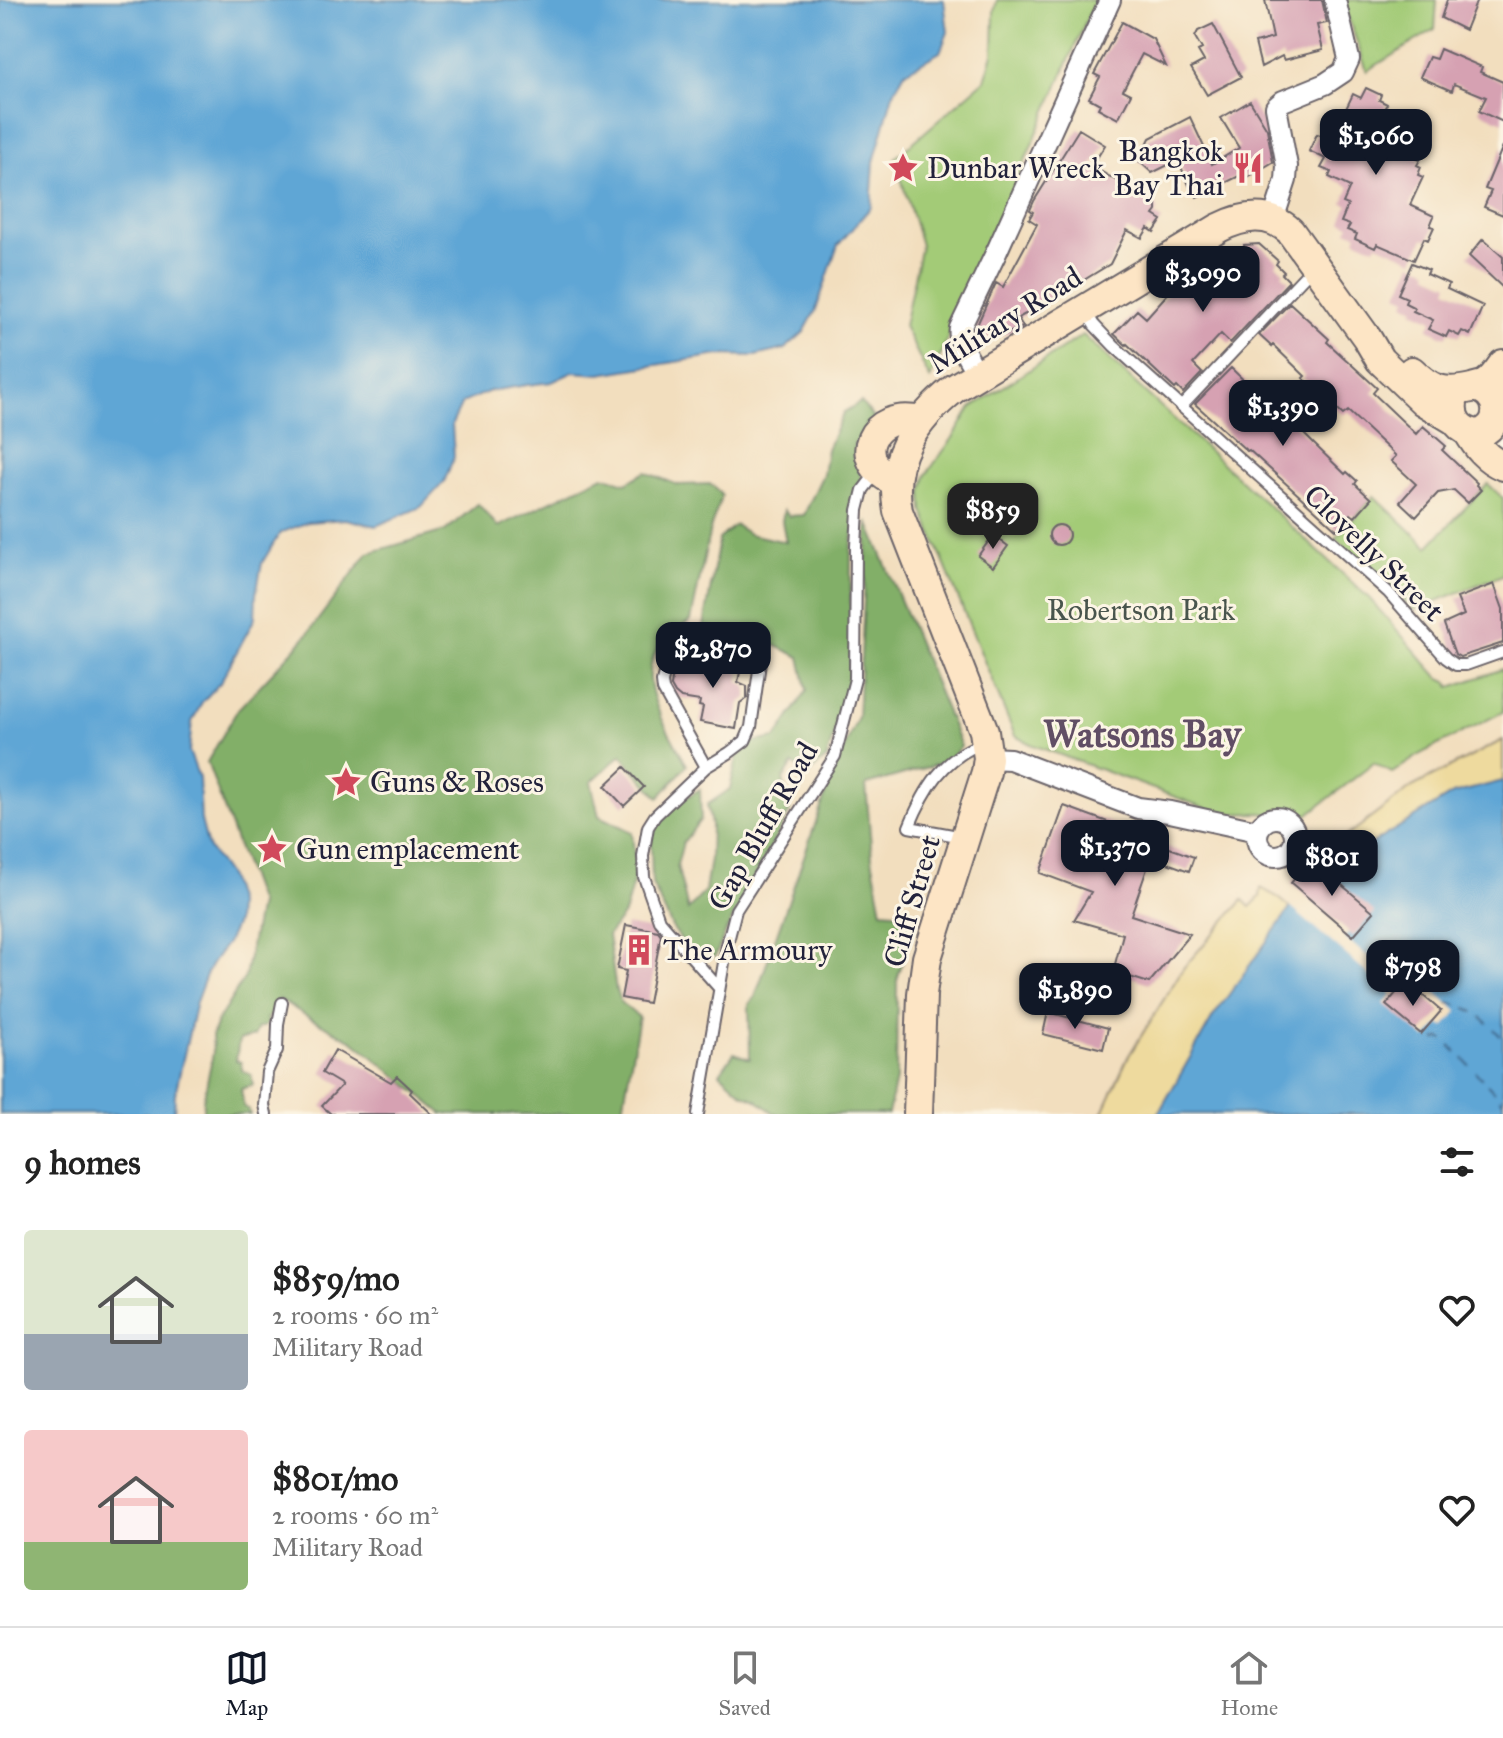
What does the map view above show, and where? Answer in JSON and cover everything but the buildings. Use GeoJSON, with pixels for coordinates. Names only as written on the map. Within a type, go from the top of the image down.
{"type":"FeatureCollection","features":[{"type":"Feature","properties":{"kind":"street"},"geometry":{"type":"LineString","coordinates":[[978,375],[960,343],[960,328],[1110,0]]}},
{"type":"Feature","properties":{"kind":"street"},"geometry":{"type":"LineString","coordinates":[[1335,0],[1349,59],[1343,72],[1325,84],[1283,101],[1276,107],[1287,166],[1286,180],[1273,220],[1290,231],[1380,360],[1407,388],[1423,401],[1487,421]]}},
{"type":"Feature","properties":{"kind":"street","name":"Military Road"},"geometry":{"type":"LineString","coordinates":[[988,750],[886,477],[920,421],[955,388],[1231,222],[1255,217],[1273,220]]}},
{"type":"Feature","properties":{"kind":"street"},"geometry":{"type":"LineString","coordinates":[[1367,338],[1391,349],[1417,376],[1434,387],[1451,392],[1483,385],[1503,364]]}},
{"type":"Feature","properties":{"kind":"street"},"geometry":{"type":"LineString","coordinates":[[1487,421],[1453,410],[1457,396],[1471,388],[1481,388],[1490,393],[1487,421],[1476,446],[1485,456],[1503,466]]}},
{"type":"Feature","properties":{"kind":"street"},"geometry":{"type":"LineString","coordinates":[[988,750],[1138,808],[1257,831]]}},
{"type":"Feature","properties":{"kind":"street","name":"Cliff Street"},"geometry":{"type":"LineString","coordinates":[[918,1114],[924,977],[932,939],[986,772],[988,750]]}},
{"type":"Feature","properties":{"kind":"lane"},"geometry":{"type":"LineString","coordinates":[[1181,407],[1314,266]]}},
{"type":"Feature","properties":{"kind":"lane","name":"Clovelly Street"},"geometry":{"type":"LineString","coordinates":[[1085,310],[1108,340],[1388,592],[1446,658],[1456,665],[1466,665],[1503,652]]}},
{"type":"Feature","properties":{"kind":"lane","name":"Gap Bluff Road"},"geometry":{"type":"LineString","coordinates":[[698,1114],[727,945],[736,910],[835,756],[855,679],[859,503],[865,486],[886,477]]}},
{"type":"Feature","properties":{"kind":"lane"},"geometry":{"type":"LineString","coordinates":[[706,767],[663,690],[667,661],[689,646],[761,656],[748,735],[738,747],[706,767],[655,816],[648,827],[643,856],[644,877],[659,920],[719,988]]}},
{"type":"Feature","properties":{"kind":"lane"},"geometry":{"type":"LineString","coordinates":[[965,838],[909,827],[934,778],[960,754],[988,750]]}},
{"type":"Feature","properties":{"kind":"lane"},"geometry":{"type":"LineString","coordinates":[[266,1114],[267,1072],[277,1050],[282,1003]]}},
{"type":"Feature","properties":{"kind":"green space"},"geometry":{"type":"Polygon","coordinates":[[[997,0],[1095,0],[930,379],[904,326],[921,245],[895,158],[985,80],[993,54],[997,0]]]}},
{"type":"Feature","properties":{"kind":"green space"},"geometry":{"type":"Polygon","coordinates":[[[1342,0],[1437,0],[1435,29],[1367,71],[1342,0]]]}},
{"type":"Feature","properties":{"kind":"green space","name":"Robertson Park"},"geometry":{"type":"Polygon","coordinates":[[[1083,335],[1369,598],[1438,677],[1451,687],[1503,669],[1503,712],[1424,752],[1392,773],[1374,763],[1301,820],[1262,813],[1222,814],[1015,736],[932,534],[923,510],[922,492],[926,475],[971,408],[1083,335]]]}},
{"type":"Feature","properties":{"kind":"green space"},"geometry":{"type":"Polygon","coordinates":[[[861,402],[878,423],[854,444],[862,481],[851,550],[850,676],[827,758],[808,774],[793,764],[783,779],[790,811],[715,957],[693,956],[672,927],[652,884],[651,842],[660,814],[700,789],[701,819],[683,843],[677,865],[688,910],[705,891],[711,825],[707,805],[730,789],[738,753],[748,743],[776,738],[807,690],[800,657],[770,643],[704,626],[719,539],[735,525],[749,534],[786,542],[782,521],[784,510],[789,516],[804,515],[823,474],[827,449],[844,412],[861,402]]]}},
{"type":"Feature","properties":{"kind":"green space"},"geometry":{"type":"Polygon","coordinates":[[[645,472],[678,485],[711,484],[722,495],[710,529],[691,621],[669,635],[656,652],[650,669],[657,707],[687,765],[659,798],[621,755],[591,782],[599,816],[632,832],[636,873],[624,914],[608,935],[616,990],[621,1003],[639,1017],[622,1114],[443,1114],[353,1041],[279,999],[280,1007],[266,1019],[268,1022],[265,1026],[258,1028],[254,1036],[239,1040],[236,1060],[241,1062],[242,1070],[251,1075],[253,1085],[241,1089],[244,1107],[250,1114],[203,1114],[213,1053],[212,1036],[217,1022],[245,977],[259,904],[207,762],[238,709],[302,641],[368,553],[445,531],[478,504],[498,527],[603,476],[626,483],[645,472]]]}},
{"type":"Feature","properties":{"kind":"green space"},"geometry":{"type":"Polygon","coordinates":[[[1488,484],[1503,498],[1503,577],[1414,610],[1336,538],[1374,496],[1428,547],[1488,484]]]}},
{"type":"Feature","properties":{"kind":"green space"},"geometry":{"type":"Polygon","coordinates":[[[868,522],[961,746],[946,762],[866,785],[872,858],[882,911],[917,914],[897,980],[896,1080],[888,1114],[775,1114],[743,1094],[720,1073],[734,1053],[750,1059],[749,1004],[755,997],[833,773],[858,717],[868,522]]]}},
{"type":"Feature","properties":{"kind":"sand"},"geometry":{"type":"Polygon","coordinates":[[[1503,740],[1503,781],[1453,794],[1343,861],[1327,851],[1412,787],[1503,740]]]}},
{"type":"Feature","properties":{"kind":"sand"},"geometry":{"type":"Polygon","coordinates":[[[1261,888],[1294,911],[1213,1017],[1158,1114],[1102,1114],[1128,1057],[1184,967],[1243,900],[1250,907],[1260,897],[1261,888]]]}},
{"type":"Feature","properties":{"kind":"water"},"geometry":{"type":"Polygon","coordinates":[[[0,0],[944,0],[948,32],[940,52],[905,72],[893,94],[874,162],[871,207],[838,245],[816,310],[804,332],[785,349],[755,356],[719,355],[600,374],[573,372],[552,382],[490,391],[462,403],[452,424],[454,457],[444,482],[421,507],[376,526],[345,519],[308,522],[280,533],[262,563],[255,618],[220,683],[202,702],[192,722],[189,751],[199,778],[201,820],[208,847],[229,877],[237,903],[236,923],[206,975],[196,1002],[175,1094],[174,1114],[0,1114],[0,0]]]}},
{"type":"Feature","properties":{"kind":"water"},"geometry":{"type":"Polygon","coordinates":[[[1503,781],[1503,1114],[1158,1114],[1213,1017],[1309,882],[1453,794],[1503,781]]]}},
{"type":"Feature","properties":{"kind":"pier"},"geometry":{"type":"Polygon","coordinates":[[[1323,869],[1374,912],[1354,936],[1349,933],[1345,938],[1392,976],[1412,973],[1458,1011],[1444,1027],[1439,1024],[1426,1039],[1384,1004],[1392,994],[1288,905],[1306,879],[1323,869]]]}},
{"type":"Feature","properties":{"kind":"ferry route"},"geometry":{"type":"LineString","coordinates":[[1448,1003],[1479,1015],[1503,1039]]}},
{"type":"Feature","properties":{"kind":"ferry route"},"geometry":{"type":"LineString","coordinates":[[1435,1040],[1441,1038],[1460,1055],[1503,1102]]}},
{"type":"Feature","properties":{"kind":"place","name":"Dunbar Wreck"},"geometry":{"type":"Point","coordinates":[903,168]}},
{"type":"Feature","properties":{"kind":"place","name":"Bangkok Bay Thai"},"geometry":{"type":"Point","coordinates":[1248,168]}},
{"type":"Feature","properties":{"kind":"place","name":"Guns & Roses"},"geometry":{"type":"Point","coordinates":[346,782]}},
{"type":"Feature","properties":{"kind":"place","name":"Gun emplacement"},"geometry":{"type":"Point","coordinates":[272,849]}},
{"type":"Feature","properties":{"kind":"place","name":"The Armoury"},"geometry":{"type":"Point","coordinates":[639,950]}},
{"type":"Feature","properties":{"kind":"district","name":"Watsons Bay"},"geometry":{"type":"Point","coordinates":[1142,734]}}]}
